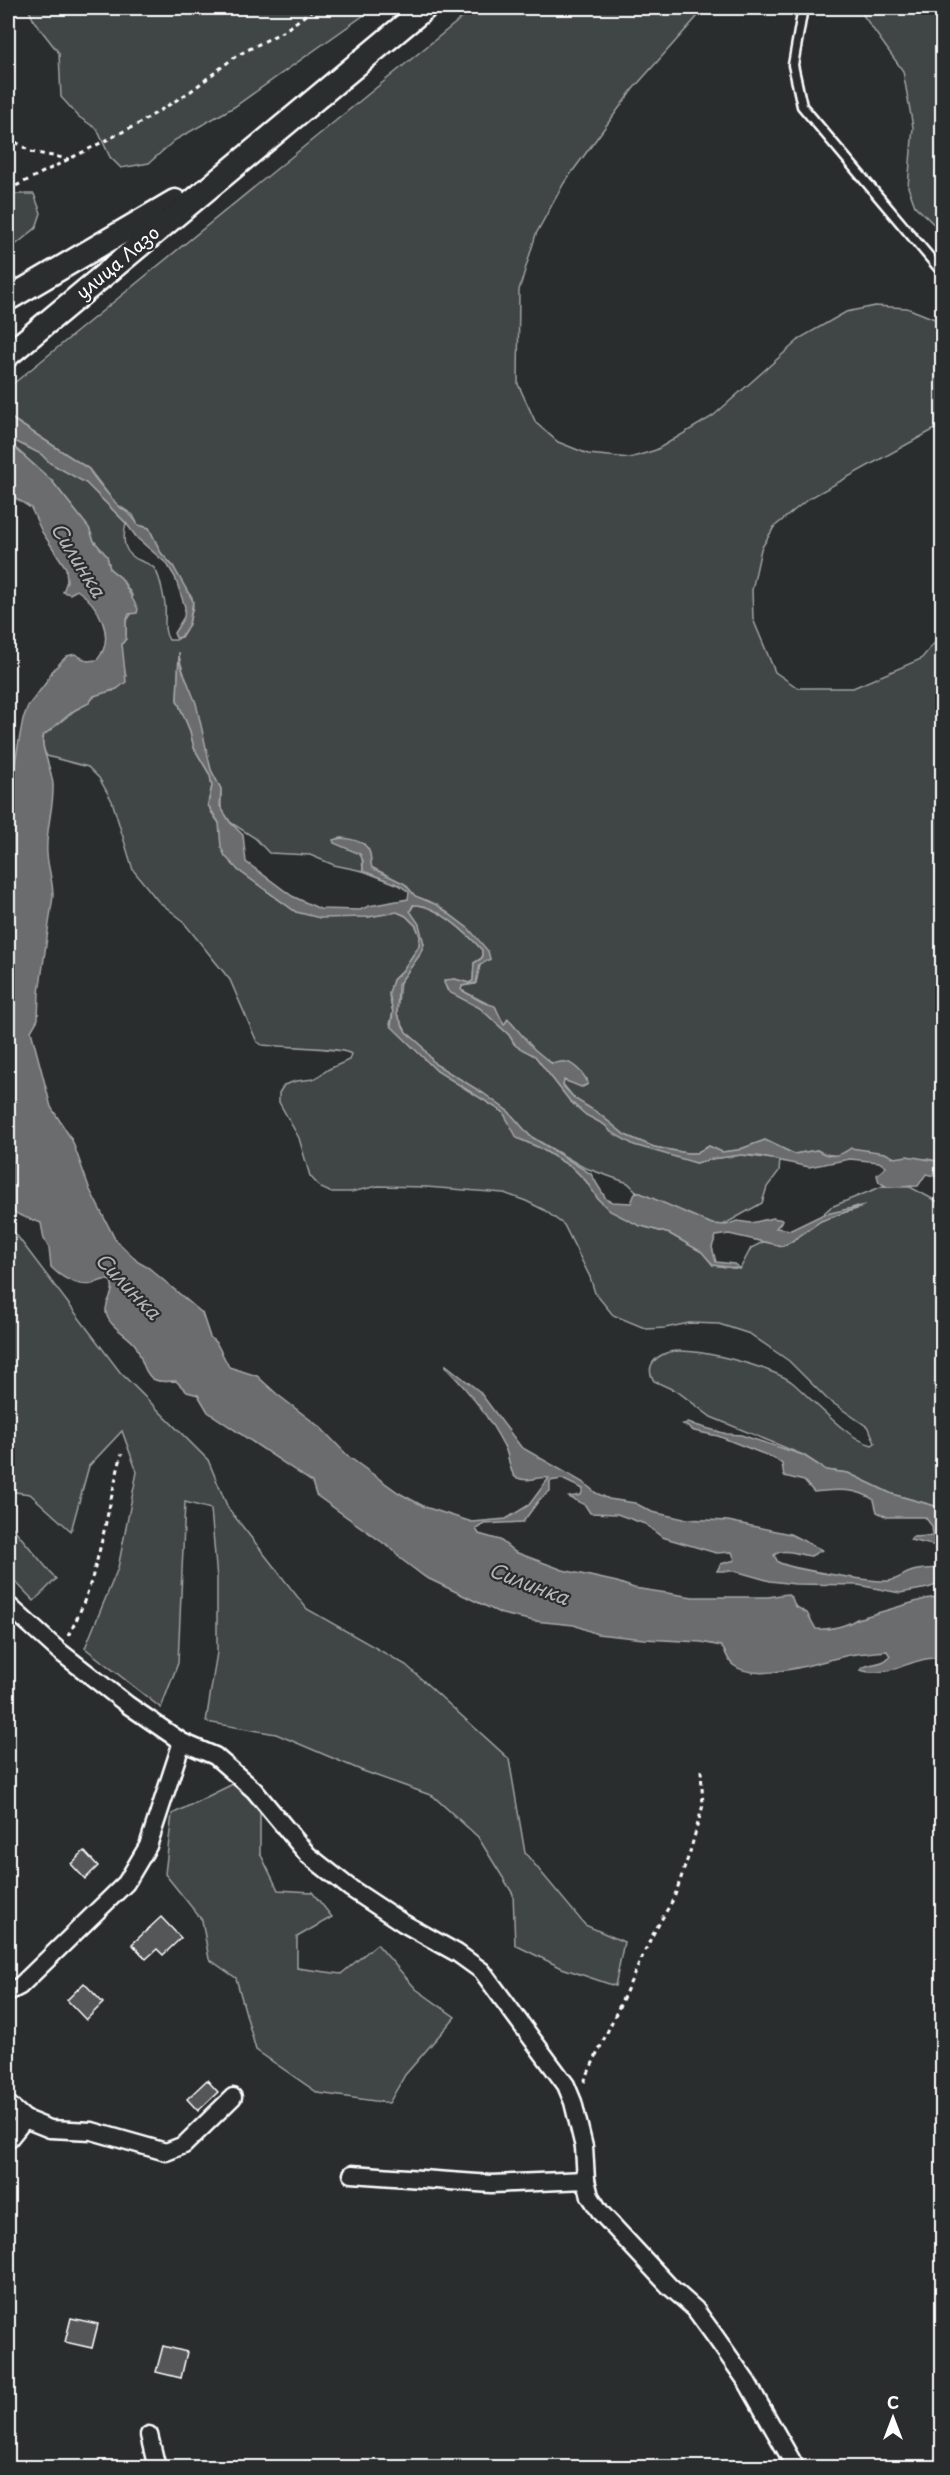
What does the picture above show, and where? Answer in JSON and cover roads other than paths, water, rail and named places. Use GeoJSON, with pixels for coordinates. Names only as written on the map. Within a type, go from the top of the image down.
{"type":"FeatureCollection","features":[{"type":"Feature","properties":{"kind":"main road","name":"улица Лазо"},"geometry":{"type":"LineString","coordinates":[[8,355],[425,8]]}},
{"type":"Feature","properties":{"kind":"main road","name":"улица Лазо"},"geometry":{"type":"LineString","coordinates":[[8,299],[228,170]]}},
{"type":"Feature","properties":{"kind":"street"},"geometry":{"type":"LineString","coordinates":[[8,1605],[59,1651],[128,1705],[182,1742],[215,1756],[247,1783],[308,1855],[350,1888],[403,1923],[457,1953],[482,1971],[566,2085],[573,2102],[584,2147],[586,2180],[590,2196],[600,2213],[669,2286],[695,2309],[747,2382],[796,2468]]}},
{"type":"Feature","properties":{"kind":"street"},"geometry":{"type":"LineString","coordinates":[[8,1992],[20,1986],[126,1884],[148,1846],[182,1742]]}},
{"type":"Feature","properties":{"kind":"street"},"geometry":{"type":"LineString","coordinates":[[8,2104],[25,2119],[50,2129],[92,2132],[166,2152],[184,2145],[233,2097]]}},
{"type":"Feature","properties":{"kind":"street"},"geometry":{"type":"LineString","coordinates":[[8,2140],[25,2119]]}},
{"type":"Feature","properties":{"kind":"street"},"geometry":{"type":"LineString","coordinates":[[352,2175],[491,2184],[586,2180]]}},
{"type":"Feature","properties":{"kind":"street"},"geometry":{"type":"LineString","coordinates":[[149,2435],[157,2468]]}},
{"type":"Feature","properties":{"kind":"lane"},"geometry":{"type":"LineString","coordinates":[[803,8],[793,65],[801,106],[942,272]]}},
{"type":"Feature","properties":{"kind":"water","name":"Силинка"},"geometry":{"type":"Polygon","coordinates":[[[8,416],[89,469],[109,495],[133,517],[138,525],[149,528],[161,553],[173,566],[193,601],[189,624],[181,637],[176,638],[174,633],[184,617],[185,607],[175,577],[167,564],[137,538],[126,523],[86,483],[50,463],[41,454],[13,440],[14,447],[52,481],[89,528],[94,541],[107,556],[110,569],[121,578],[138,609],[137,613],[129,614],[126,622],[126,639],[122,644],[126,682],[117,689],[94,696],[89,703],[75,710],[43,736],[43,746],[53,785],[47,845],[53,896],[39,993],[38,1019],[31,1031],[51,1107],[72,1140],[90,1190],[115,1239],[138,1262],[149,1268],[202,1313],[210,1337],[217,1344],[229,1367],[257,1376],[321,1428],[349,1457],[399,1493],[425,1507],[472,1522],[506,1519],[529,1505],[549,1478],[525,1480],[515,1477],[506,1450],[492,1425],[471,1395],[446,1368],[446,1365],[479,1391],[521,1447],[609,1499],[635,1503],[652,1512],[684,1519],[728,1521],[790,1534],[822,1550],[811,1556],[787,1552],[774,1555],[778,1562],[785,1565],[880,1581],[894,1580],[922,1569],[942,1568],[942,1583],[900,1593],[858,1585],[795,1584],[770,1581],[735,1571],[717,1571],[721,1564],[735,1560],[732,1552],[716,1553],[662,1537],[645,1524],[617,1514],[590,1513],[585,1505],[569,1497],[581,1495],[583,1489],[562,1479],[550,1481],[550,1491],[539,1500],[523,1522],[484,1524],[476,1529],[479,1534],[500,1540],[515,1552],[563,1570],[634,1588],[693,1597],[768,1597],[787,1594],[792,1598],[795,1606],[807,1613],[816,1629],[838,1627],[857,1619],[942,1596],[942,1658],[921,1660],[881,1672],[860,1670],[887,1659],[890,1656],[887,1651],[850,1655],[790,1669],[758,1673],[744,1671],[733,1665],[721,1646],[701,1642],[597,1634],[574,1625],[534,1621],[502,1614],[425,1577],[393,1550],[316,1495],[312,1482],[208,1412],[198,1395],[187,1392],[176,1381],[153,1379],[145,1369],[136,1346],[108,1317],[106,1308],[112,1290],[111,1281],[103,1280],[87,1285],[75,1283],[64,1278],[51,1267],[49,1248],[44,1239],[41,1223],[19,1215],[8,1204],[8,816],[10,789],[23,719],[28,706],[53,670],[67,656],[75,654],[87,661],[97,660],[103,651],[105,631],[98,612],[85,596],[77,590],[70,594],[63,592],[67,581],[66,568],[42,532],[31,508],[8,493],[8,416]]]}},
{"type":"Feature","properties":{"kind":"water"},"geometry":{"type":"Polygon","coordinates":[[[179,652],[180,664],[196,703],[211,770],[221,789],[220,806],[230,822],[243,835],[246,862],[292,896],[320,909],[360,910],[369,906],[408,899],[409,892],[399,885],[363,871],[360,854],[334,843],[333,840],[342,838],[362,843],[370,854],[372,868],[405,884],[415,896],[437,905],[469,929],[488,951],[490,959],[480,965],[476,983],[462,986],[461,990],[482,1002],[495,1006],[504,1025],[508,1019],[534,1049],[551,1063],[566,1062],[576,1068],[588,1084],[581,1087],[564,1080],[563,1086],[575,1099],[598,1113],[625,1135],[654,1147],[687,1153],[696,1153],[709,1146],[722,1152],[738,1150],[765,1140],[794,1154],[817,1150],[834,1155],[851,1148],[885,1153],[895,1158],[907,1156],[942,1162],[942,1178],[926,1174],[918,1186],[887,1187],[879,1182],[877,1175],[886,1167],[879,1162],[850,1159],[809,1167],[758,1156],[741,1155],[696,1163],[634,1145],[586,1115],[570,1101],[535,1056],[516,1046],[509,1035],[480,1008],[449,992],[444,983],[445,980],[455,979],[469,983],[473,981],[474,963],[482,958],[482,950],[469,936],[441,914],[422,906],[413,905],[410,911],[419,924],[424,944],[419,956],[398,985],[397,1014],[406,1032],[420,1044],[435,1064],[509,1112],[530,1136],[591,1174],[606,1199],[612,1202],[631,1203],[636,1191],[712,1224],[726,1225],[737,1221],[751,1223],[773,1218],[783,1220],[776,1228],[791,1230],[822,1215],[865,1205],[821,1221],[782,1246],[729,1234],[716,1236],[712,1247],[716,1262],[734,1264],[741,1269],[713,1265],[702,1252],[670,1234],[638,1225],[610,1211],[573,1168],[540,1148],[517,1138],[503,1112],[437,1071],[391,1026],[393,1012],[389,993],[393,980],[403,970],[419,946],[420,936],[416,926],[406,916],[397,912],[368,917],[320,918],[296,912],[238,870],[225,856],[221,847],[219,823],[208,805],[212,786],[210,775],[194,748],[190,731],[177,700],[179,652]]]}},
{"type":"Feature","properties":{"kind":"water"},"geometry":{"type":"Polygon","coordinates":[[[688,1423],[727,1434],[741,1435],[803,1455],[826,1470],[848,1473],[892,1494],[935,1506],[942,1520],[942,1547],[910,1540],[912,1537],[933,1536],[932,1526],[925,1517],[887,1517],[877,1512],[874,1500],[852,1491],[814,1492],[804,1481],[784,1476],[782,1464],[774,1458],[718,1436],[694,1431],[683,1424],[688,1423]]]}}]}
